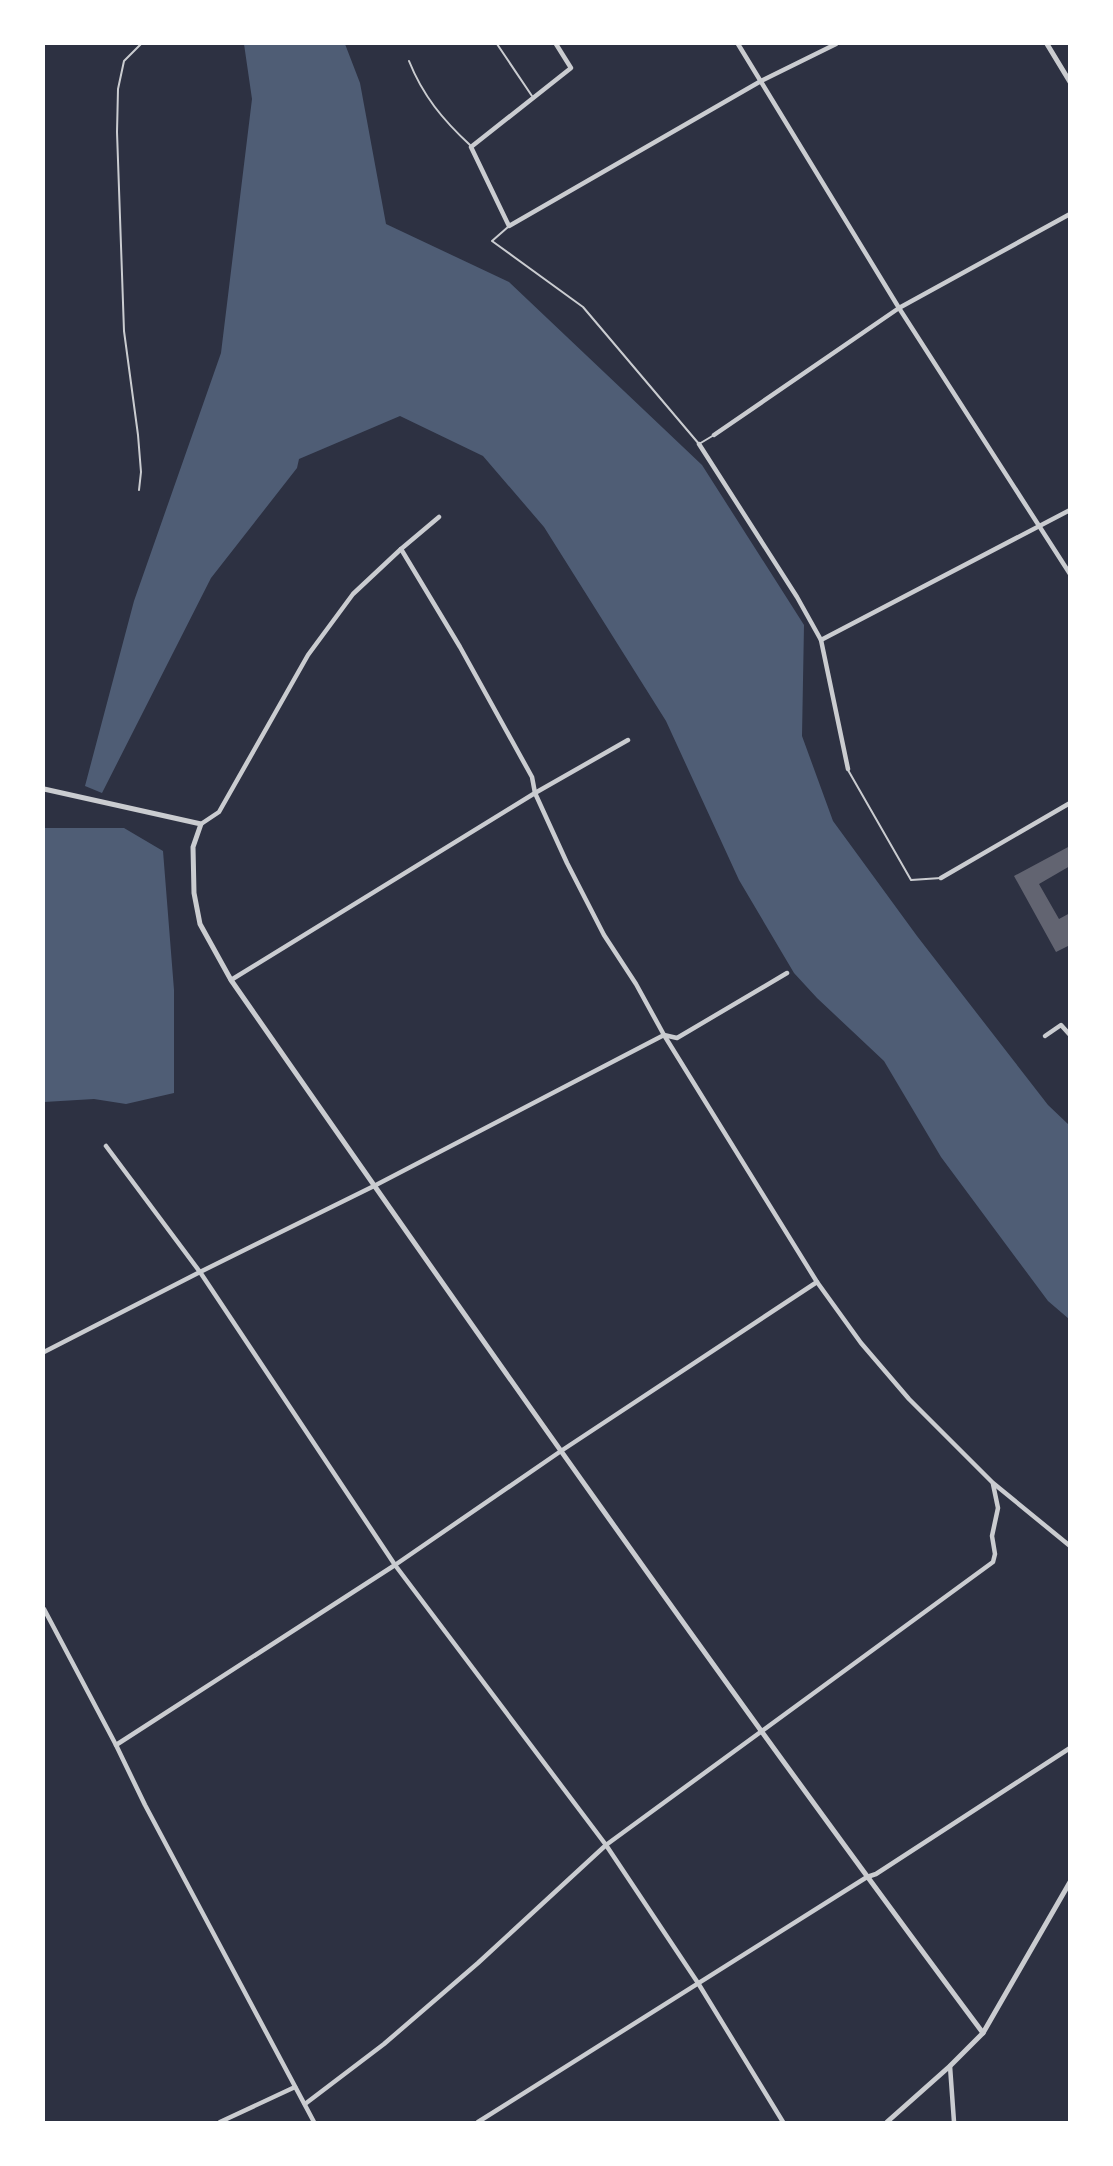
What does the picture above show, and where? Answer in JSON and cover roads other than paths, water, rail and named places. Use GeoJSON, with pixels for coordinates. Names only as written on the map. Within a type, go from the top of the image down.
{"type":"FeatureCollection","features":[{"type":"Feature","properties":{"kind":"street"},"geometry":{"type":"LineString","coordinates":[[556,44],[571,68],[471,147],[509,226],[761,81],[836,44]]}},
{"type":"Feature","properties":{"kind":"street"},"geometry":{"type":"LineString","coordinates":[[738,44],[899,308],[1070,574]]}},
{"type":"Feature","properties":{"kind":"street"},"geometry":{"type":"LineString","coordinates":[[1047,44],[1070,82]]}},
{"type":"Feature","properties":{"kind":"street"},"geometry":{"type":"LineString","coordinates":[[714,435],[899,308],[1070,214]]}},
{"type":"Feature","properties":{"kind":"street"},"geometry":{"type":"LineString","coordinates":[[699,444],[797,597],[821,640],[848,769]]}},
{"type":"Feature","properties":{"kind":"street"},"geometry":{"type":"LineString","coordinates":[[821,640],[1070,510]]}},
{"type":"Feature","properties":{"kind":"street"},"geometry":{"type":"LineString","coordinates":[[440,517],[401,549],[353,594],[308,655],[219,812],[201,824],[193,847],[194,893],[200,924],[231,980],[561,1452],[867,1877],[983,2033]]}},
{"type":"Feature","properties":{"kind":"street"},"geometry":{"type":"LineString","coordinates":[[401,549],[460,647],[532,777],[535,793],[567,864],[604,935],[817,1282],[861,1343],[909,1399],[993,1483],[1070,1546]]}},
{"type":"Feature","properties":{"kind":"street"},"geometry":{"type":"LineString","coordinates":[[231,980],[535,793],[628,740]]}},
{"type":"Feature","properties":{"kind":"street"},"geometry":{"type":"LineString","coordinates":[[44,789],[201,824]]}},
{"type":"Feature","properties":{"kind":"street"},"geometry":{"type":"LineString","coordinates":[[940,878],[1070,803]]}},
{"type":"Feature","properties":{"kind":"street"},"geometry":{"type":"LineString","coordinates":[[44,1352],[374,1186],[664,1035],[677,1038],[786,973]]}},
{"type":"Feature","properties":{"kind":"street"},"geometry":{"type":"LineString","coordinates":[[1045,1036],[1061,1025],[1070,1035]]}},
{"type":"Feature","properties":{"kind":"street"},"geometry":{"type":"LineString","coordinates":[[106,1146],[200,1272],[395,1565],[606,1845],[698,1983],[783,2122]]}},
{"type":"Feature","properties":{"kind":"street"},"geometry":{"type":"LineString","coordinates":[[116,1745],[395,1565],[817,1282]]}},
{"type":"Feature","properties":{"kind":"street"},"geometry":{"type":"LineString","coordinates":[[305,2104],[384,2044],[478,1963],[606,1845],[993,1562],[995,1554],[992,1536],[998,1508],[993,1483]]}},
{"type":"Feature","properties":{"kind":"street"},"geometry":{"type":"LineString","coordinates":[[44,1609],[145,1805],[314,2122]]}},
{"type":"Feature","properties":{"kind":"street"},"geometry":{"type":"LineString","coordinates":[[478,2122],[867,1877],[876,1874],[1070,1748]]}},
{"type":"Feature","properties":{"kind":"street"},"geometry":{"type":"LineString","coordinates":[[887,2122],[950,2067],[983,2033],[1070,1882]]}},
{"type":"Feature","properties":{"kind":"street"},"geometry":{"type":"LineString","coordinates":[[950,2067],[954,2122]]}},
{"type":"Feature","properties":{"kind":"street"},"geometry":{"type":"LineString","coordinates":[[220,2122],[296,2087]]}},
{"type":"Feature","properties":{"kind":"lane"},"geometry":{"type":"LineString","coordinates":[[139,490],[141,472],[138,435],[124,331],[117,132],[118,88],[124,61],[141,44]]}},
{"type":"Feature","properties":{"kind":"lane"},"geometry":{"type":"LineString","coordinates":[[497,44],[533,98]]}},
{"type":"Feature","properties":{"kind":"lane"},"geometry":{"type":"LineString","coordinates":[[409,61],[418,82],[444,121],[471,147]]}},
{"type":"Feature","properties":{"kind":"lane"},"geometry":{"type":"LineString","coordinates":[[509,226],[492,241],[583,307],[699,444],[714,435]]}},
{"type":"Feature","properties":{"kind":"lane"},"geometry":{"type":"LineString","coordinates":[[848,769],[911,880],[940,878]]}},
{"type":"Feature","properties":{"kind":"water"},"geometry":{"type":"Polygon","coordinates":[[[244,44],[345,44],[360,83],[386,224],[509,282],[702,465],[804,625],[802,736],[833,821],[917,936],[1048,1105],[1069,1125],[1069,1319],[1048,1301],[941,1157],[884,1061],[794,973],[739,880],[666,721],[544,527],[483,456],[400,416],[299,459],[297,468],[211,578],[102,793],[85,786],[134,601],[221,353],[252,99],[244,44]]]}},
{"type":"Feature","properties":{"kind":"water"},"geometry":{"type":"Polygon","coordinates":[[[44,828],[124,828],[163,851],[174,990],[174,1093],[126,1104],[94,1099],[44,1102],[44,828]]]}}]}
